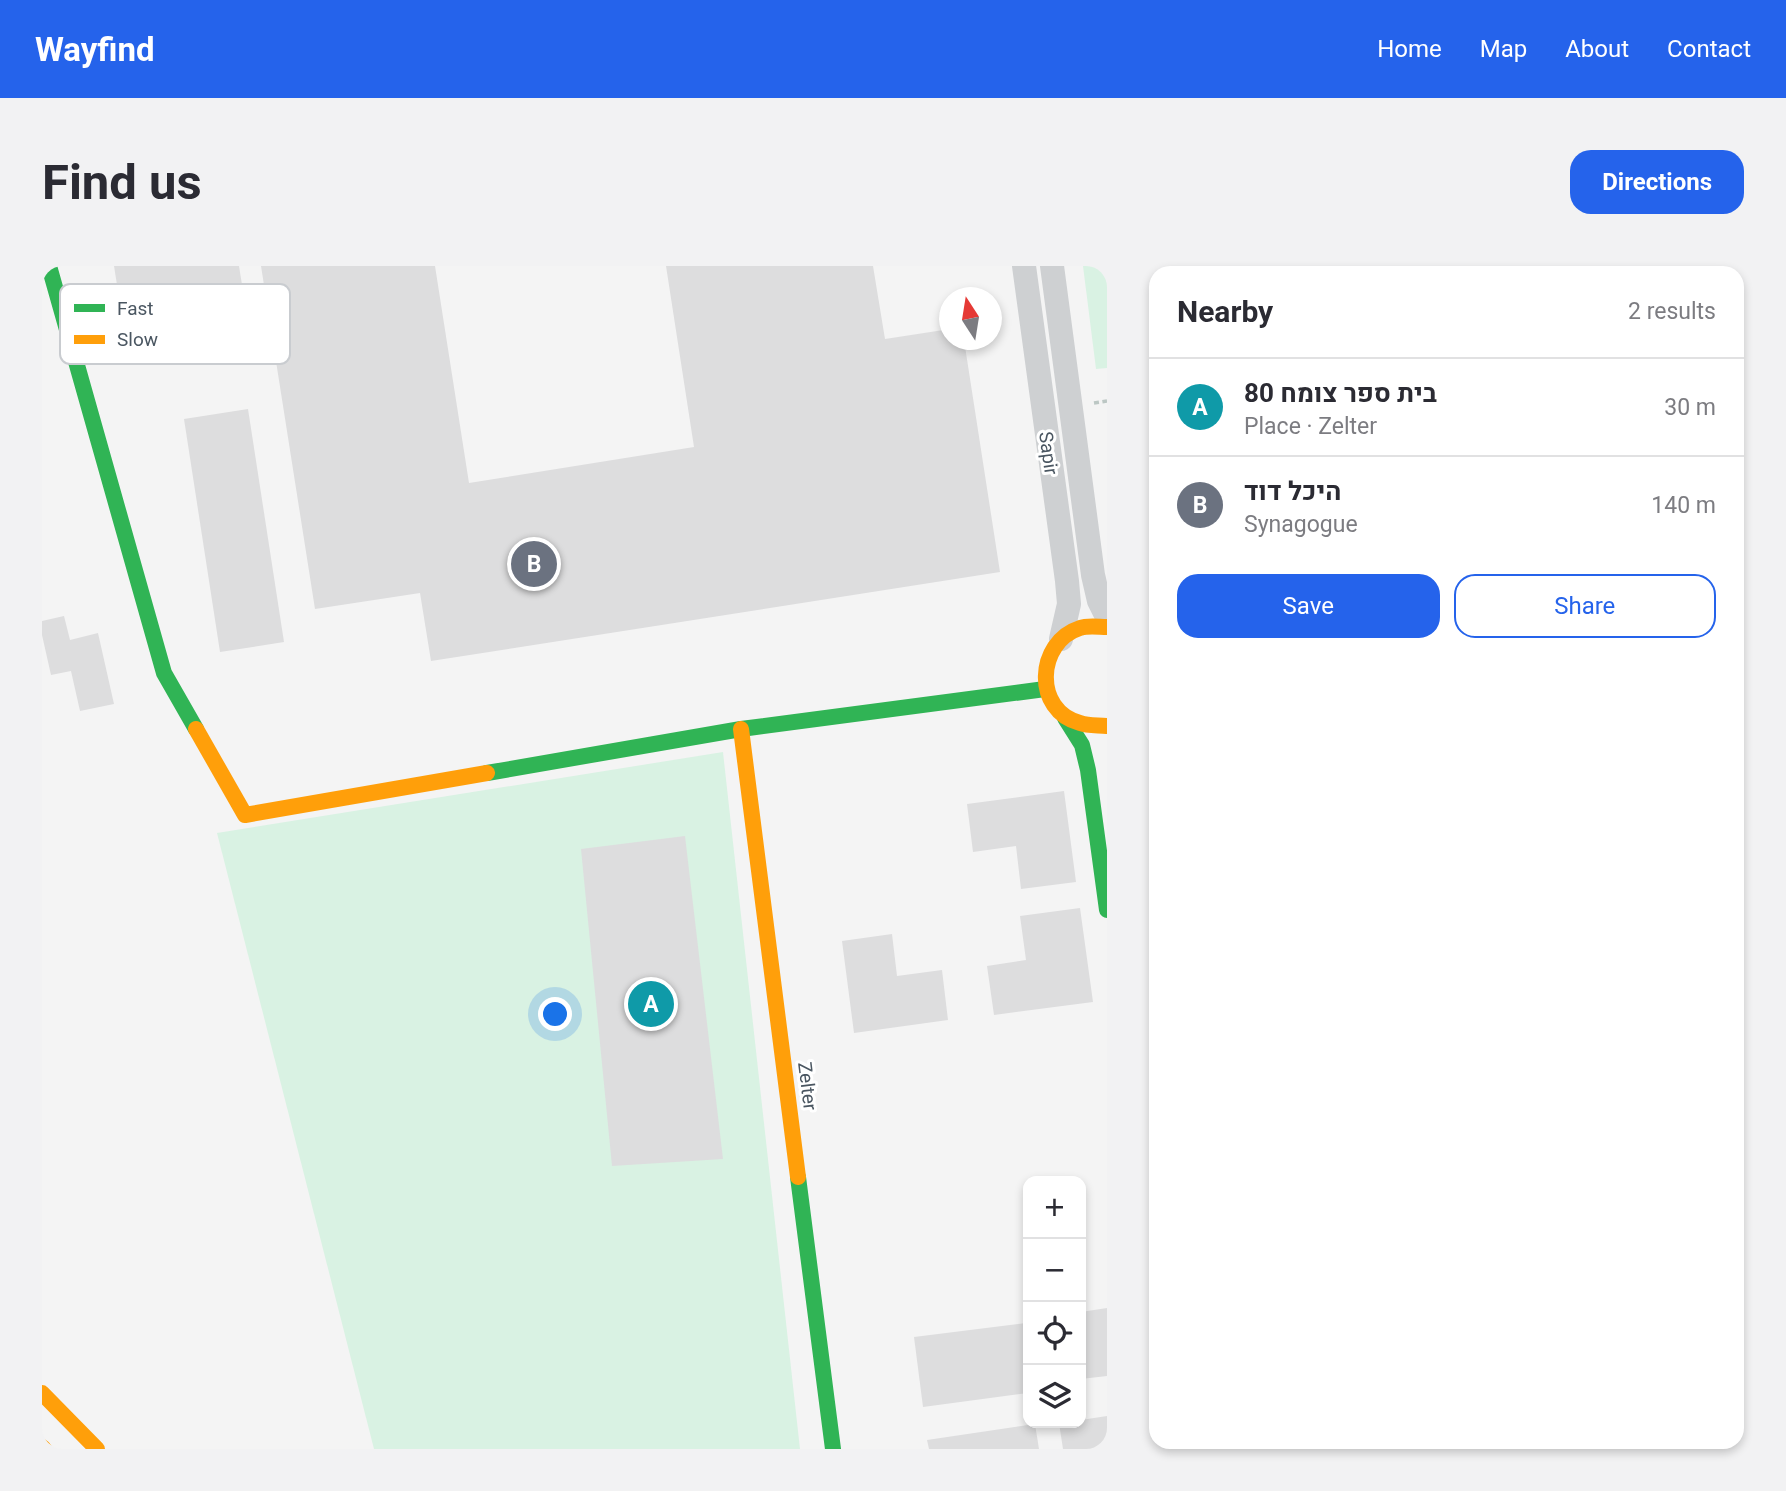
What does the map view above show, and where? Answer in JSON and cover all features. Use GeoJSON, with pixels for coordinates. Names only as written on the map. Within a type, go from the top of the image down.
{"type":"FeatureCollection","features":[{"type":"Feature","properties":{"kind":"main road"},"geometry":{"type":"LineString","coordinates":[[49,266],[60,305]]}},
{"type":"Feature","properties":{"kind":"main road"},"geometry":{"type":"LineString","coordinates":[[77,364],[164,673],[245,815],[741,729],[1045,689]]}},
{"type":"Feature","properties":{"kind":"main road"},"geometry":{"type":"LineString","coordinates":[[1107,627],[1089,626],[1074,630],[1061,639],[1052,649],[1044,675],[1045,689],[1050,700],[1082,745],[1088,770],[1107,910]]}},
{"type":"Feature","properties":{"kind":"main road"},"geometry":{"type":"LineString","coordinates":[[1065,718],[1092,727],[1107,726]]}},
{"type":"Feature","properties":{"kind":"main road","name":"Zelter"},"geometry":{"type":"LineString","coordinates":[[741,729],[833,1449]]}},
{"type":"Feature","properties":{"kind":"main road"},"geometry":{"type":"LineString","coordinates":[[42,1394],[97,1449]]}},
{"type":"Feature","properties":{"kind":"street","name":"Sapir"},"geometry":{"type":"LineString","coordinates":[[1024,266],[1067,581],[1069,604],[1061,639]]}},
{"type":"Feature","properties":{"kind":"street","name":"Sapir"},"geometry":{"type":"LineString","coordinates":[[1052,266],[1093,575],[1098,601],[1107,617]]}},
{"type":"Feature","properties":{"kind":"path"},"geometry":{"type":"LineString","coordinates":[[1094,402],[1107,401]]}},
{"type":"Feature","properties":{"kind":"green space"},"geometry":{"type":"Polygon","coordinates":[[[1083,266],[1107,266],[1107,368],[1096,369],[1083,266]]]}},
{"type":"Feature","properties":{"kind":"green space"},"geometry":{"type":"Polygon","coordinates":[[[723,752],[800,1449],[374,1449],[217,833],[723,752]]]}},
{"type":"Feature","properties":{"kind":"building"},"geometry":{"type":"Polygon","coordinates":[[[114,266],[239,266],[242,284],[117,284],[114,266]]]}},
{"type":"Feature","properties":{"kind":"building"},"geometry":{"type":"Polygon","coordinates":[[[261,266],[435,266],[469,483],[694,447],[666,266],[873,266],[885,339],[939,331],[939,350],[966,350],[1000,572],[431,661],[420,593],[315,609],[276,364],[290,364],[290,284],[264,284],[261,266]]]}},
{"type":"Feature","properties":{"kind":"building"},"geometry":{"type":"Polygon","coordinates":[[[248,409],[284,642],[220,652],[184,419],[248,409]]]}},
{"type":"Feature","properties":{"kind":"building"},"geometry":{"type":"Polygon","coordinates":[[[64,616],[70,640],[98,633],[114,704],[80,711],[71,671],[51,675],[42,635],[42,621],[64,616]]]}},
{"type":"Feature","properties":{"kind":"building"},"geometry":{"type":"Polygon","coordinates":[[[1064,791],[1076,882],[1021,889],[1016,846],[973,852],[967,804],[1064,791]]]}},
{"type":"Feature","properties":{"kind":"building"},"geometry":{"type":"Polygon","coordinates":[[[685,836],[723,1159],[612,1166],[581,849],[685,836]]]}},
{"type":"Feature","properties":{"kind":"building"},"geometry":{"type":"Polygon","coordinates":[[[1080,908],[1093,1002],[994,1015],[987,966],[1026,960],[1020,916],[1080,908]]]}},
{"type":"Feature","properties":{"kind":"building"},"geometry":{"type":"Polygon","coordinates":[[[892,934],[897,976],[942,970],[948,1020],[854,1033],[842,941],[892,934]]]}},
{"type":"Feature","properties":{"kind":"building"},"geometry":{"type":"Polygon","coordinates":[[[1107,1308],[1107,1376],[1086,1378],[1086,1311],[1107,1308]]]}},
{"type":"Feature","properties":{"kind":"building"},"geometry":{"type":"Polygon","coordinates":[[[1023,1323],[1023,1394],[923,1407],[914,1337],[1023,1323]]]}},
{"type":"Feature","properties":{"kind":"building"},"geometry":{"type":"Polygon","coordinates":[[[1107,1416],[1107,1449],[1063,1449],[1060,1428],[1086,1428],[1086,1419],[1107,1416]]]}},
{"type":"Feature","properties":{"kind":"building"},"geometry":{"type":"Polygon","coordinates":[[[1023,1426],[1023,1428],[1036,1428],[1039,1449],[929,1449],[927,1440],[1023,1426]]]}},
{"type":"Feature","properties":{"kind":"traffic: fast"},"geometry":{"type":"LineString","coordinates":[[49,266],[60,305]]}},
{"type":"Feature","properties":{"kind":"traffic: fast"},"geometry":{"type":"LineString","coordinates":[[77,364],[164,673],[196,729]]}},
{"type":"Feature","properties":{"kind":"traffic: fast"},"geometry":{"type":"LineString","coordinates":[[487,773],[741,729],[1045,689]]}},
{"type":"Feature","properties":{"kind":"traffic: fast"},"geometry":{"type":"LineString","coordinates":[[1065,718],[1082,745],[1088,770],[1107,910]]}},
{"type":"Feature","properties":{"kind":"traffic: fast"},"geometry":{"type":"LineString","coordinates":[[798,1177],[833,1449]]}},
{"type":"Feature","properties":{"kind":"traffic: slow"},"geometry":{"type":"LineString","coordinates":[[1107,627],[1083,627],[1065,636],[1048,661],[1046,676],[1054,705],[1065,716],[1083,724],[1107,726]]}},
{"type":"Feature","properties":{"kind":"traffic: slow"},"geometry":{"type":"LineString","coordinates":[[196,729],[245,815],[487,773]]}},
{"type":"Feature","properties":{"kind":"traffic: slow"},"geometry":{"type":"LineString","coordinates":[[741,729],[798,1177]]}},
{"type":"Feature","properties":{"kind":"traffic: slow"},"geometry":{"type":"LineString","coordinates":[[42,1393],[97,1449]]}},
{"type":"Feature","properties":{"kind":"place","name":"היכל דוד"},"geometry":{"type":"Point","coordinates":[534,564]}},
{"type":"Feature","properties":{"kind":"place","name":"בית ספר צומח 80"},"geometry":{"type":"Point","coordinates":[651,1004]}}]}
